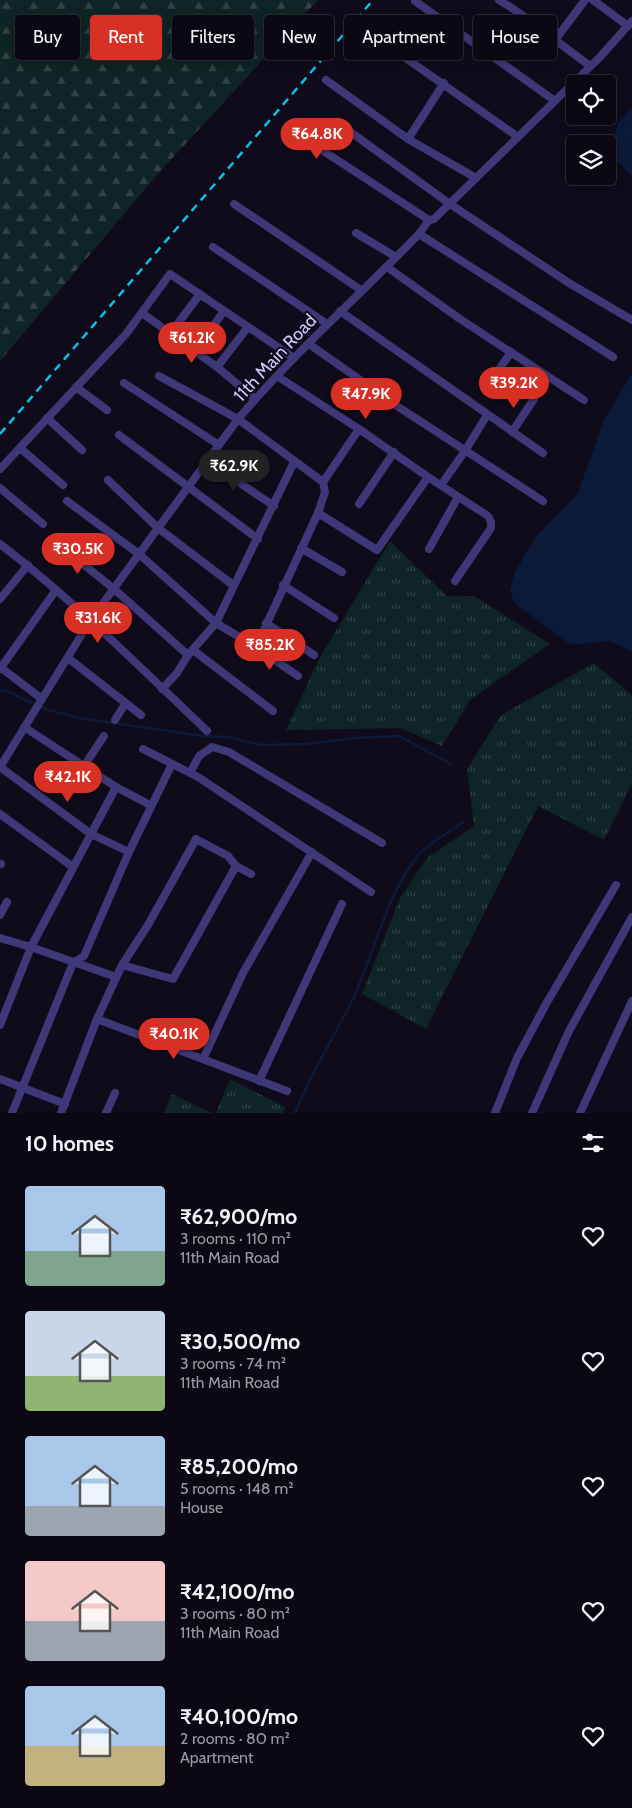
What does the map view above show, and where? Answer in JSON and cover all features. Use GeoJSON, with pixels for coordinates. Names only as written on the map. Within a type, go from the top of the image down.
{"type":"FeatureCollection","features":[{"type":"Feature","properties":{"kind":"street"},"geometry":{"type":"LineString","coordinates":[[499,0],[520,15]]}},
{"type":"Feature","properties":{"kind":"street"},"geometry":{"type":"LineString","coordinates":[[557,37],[585,0]]}},
{"type":"Feature","properties":{"kind":"street"},"geometry":{"type":"LineString","coordinates":[[594,0],[630,24]]}},
{"type":"Feature","properties":{"kind":"street"},"geometry":{"type":"LineString","coordinates":[[415,1],[555,101]]}},
{"type":"Feature","properties":{"kind":"street","name":"11th Main Road"},"geometry":{"type":"LineString","coordinates":[[0,767],[90,621],[238,419],[327,324],[419,234],[429,220],[434,219],[450,204],[630,24]]}},
{"type":"Feature","properties":{"kind":"street"},"geometry":{"type":"LineString","coordinates":[[557,41],[590,66]]}},
{"type":"Feature","properties":{"kind":"street"},"geometry":{"type":"LineString","coordinates":[[410,60],[518,137]]}},
{"type":"Feature","properties":{"kind":"street"},"geometry":{"type":"LineString","coordinates":[[326,80],[408,139],[476,178]]}},
{"type":"Feature","properties":{"kind":"street"},"geometry":{"type":"LineString","coordinates":[[408,139],[444,83]]}},
{"type":"Feature","properties":{"kind":"street"},"geometry":{"type":"LineString","coordinates":[[349,131],[450,204],[569,284],[632,320]]}},
{"type":"Feature","properties":{"kind":"street"},"geometry":{"type":"LineString","coordinates":[[302,137],[429,220]]}},
{"type":"Feature","properties":{"kind":"street"},"geometry":{"type":"LineString","coordinates":[[234,204],[361,290]]}},
{"type":"Feature","properties":{"kind":"street"},"geometry":{"type":"LineString","coordinates":[[356,233],[396,257]]}},
{"type":"Feature","properties":{"kind":"street"},"geometry":{"type":"LineString","coordinates":[[419,234],[613,357]]}},
{"type":"Feature","properties":{"kind":"street"},"geometry":{"type":"LineString","coordinates":[[213,247],[327,324]]}},
{"type":"Feature","properties":{"kind":"street"},"geometry":{"type":"LineString","coordinates":[[386,267],[584,400]]}},
{"type":"Feature","properties":{"kind":"street"},"geometry":{"type":"LineString","coordinates":[[0,470],[126,334],[170,274],[294,358]]}},
{"type":"Feature","properties":{"kind":"street"},"geometry":{"type":"LineString","coordinates":[[170,334],[200,294]]}},
{"type":"Feature","properties":{"kind":"street"},"geometry":{"type":"LineString","coordinates":[[194,351],[224,311]]}},
{"type":"Feature","properties":{"kind":"street"},"geometry":{"type":"LineString","coordinates":[[340,311],[543,453]]}},
{"type":"Feature","properties":{"kind":"street"},"geometry":{"type":"LineString","coordinates":[[142,313],[217,367],[255,399]]}},
{"type":"Feature","properties":{"kind":"street"},"geometry":{"type":"LineString","coordinates":[[217,367],[248,327]]}},
{"type":"Feature","properties":{"kind":"street"},"geometry":{"type":"LineString","coordinates":[[308,344],[465,451],[543,501]]}},
{"type":"Feature","properties":{"kind":"street"},"geometry":{"type":"LineString","coordinates":[[496,374],[511,352]]}},
{"type":"Feature","properties":{"kind":"street"},"geometry":{"type":"LineString","coordinates":[[159,376],[238,419],[323,482],[326,492],[318,513],[256,647]]}},
{"type":"Feature","properties":{"kind":"street"},"geometry":{"type":"LineString","coordinates":[[277,376],[488,516],[491,528],[455,581]]}},
{"type":"Feature","properties":{"kind":"street"},"geometry":{"type":"LineString","coordinates":[[124,383],[219,445]]}},
{"type":"Feature","properties":{"kind":"street"},"geometry":{"type":"LineString","coordinates":[[76,387],[107,410]]}},
{"type":"Feature","properties":{"kind":"street"},"geometry":{"type":"LineString","coordinates":[[512,432],[534,399]]}},
{"type":"Feature","properties":{"kind":"street"},"geometry":{"type":"LineString","coordinates":[[441,485],[488,415]]}},
{"type":"Feature","properties":{"kind":"street"},"geometry":{"type":"LineString","coordinates":[[47,418],[82,450]]}},
{"type":"Feature","properties":{"kind":"street"},"geometry":{"type":"LineString","coordinates":[[323,482],[359,429]]}},
{"type":"Feature","properties":{"kind":"street"},"geometry":{"type":"LineString","coordinates":[[119,435],[187,488],[258,539]]}},
{"type":"Feature","properties":{"kind":"street"},"geometry":{"type":"LineString","coordinates":[[20,448],[62,485]]}},
{"type":"Feature","properties":{"kind":"street"},"geometry":{"type":"LineString","coordinates":[[359,504],[394,452]]}},
{"type":"Feature","properties":{"kind":"street"},"geometry":{"type":"LineString","coordinates":[[211,457],[237,481],[274,506]]}},
{"type":"Feature","properties":{"kind":"street"},"geometry":{"type":"LineString","coordinates":[[162,689],[216,623],[294,462]]}},
{"type":"Feature","properties":{"kind":"street"},"geometry":{"type":"LineString","coordinates":[[318,513],[377,550],[428,477]]}},
{"type":"Feature","properties":{"kind":"street"},"geometry":{"type":"LineString","coordinates":[[108,480],[158,528],[233,585]]}},
{"type":"Feature","properties":{"kind":"street"},"geometry":{"type":"LineString","coordinates":[[0,488],[43,524]]}},
{"type":"Feature","properties":{"kind":"street"},"geometry":{"type":"LineString","coordinates":[[430,549],[458,497]]}},
{"type":"Feature","properties":{"kind":"street"},"geometry":{"type":"LineString","coordinates":[[67,501],[139,554],[216,623],[256,647],[298,676]]}},
{"type":"Feature","properties":{"kind":"street"},"geometry":{"type":"LineString","coordinates":[[57,543],[191,652],[273,711]]}},
{"type":"Feature","properties":{"kind":"street"},"geometry":{"type":"LineString","coordinates":[[0,544],[28,565],[56,590],[207,731]]}},
{"type":"Feature","properties":{"kind":"street"},"geometry":{"type":"LineString","coordinates":[[301,548],[342,572]]}},
{"type":"Feature","properties":{"kind":"street"},"geometry":{"type":"LineString","coordinates":[[0,599],[28,565]]}},
{"type":"Feature","properties":{"kind":"street"},"geometry":{"type":"LineString","coordinates":[[284,585],[334,618]]}},
{"type":"Feature","properties":{"kind":"street"},"geometry":{"type":"LineString","coordinates":[[42,699],[0,668],[56,590]]}},
{"type":"Feature","properties":{"kind":"street"},"geometry":{"type":"LineString","coordinates":[[266,623],[314,655]]}},
{"type":"Feature","properties":{"kind":"street"},"geometry":{"type":"LineString","coordinates":[[68,658],[141,715]]}},
{"type":"Feature","properties":{"kind":"street"},"geometry":{"type":"LineString","coordinates":[[114,720],[125,704]]}},
{"type":"Feature","properties":{"kind":"street"},"geometry":{"type":"LineString","coordinates":[[24,726],[116,787],[150,805]]}},
{"type":"Feature","properties":{"kind":"street"},"geometry":{"type":"LineString","coordinates":[[84,766],[104,736]]}},
{"type":"Feature","properties":{"kind":"street"},"geometry":{"type":"LineString","coordinates":[[190,773],[199,756],[212,747],[229,752],[382,843]]}},
{"type":"Feature","properties":{"kind":"street"},"geometry":{"type":"LineString","coordinates":[[143,749],[190,773],[371,892]]}},
{"type":"Feature","properties":{"kind":"street"},"geometry":{"type":"LineString","coordinates":[[12,1113],[73,963],[84,956],[128,852],[172,764]]}},
{"type":"Feature","properties":{"kind":"street"},"geometry":{"type":"LineString","coordinates":[[0,767],[91,834],[128,852]]}},
{"type":"Feature","properties":{"kind":"street"},"geometry":{"type":"LineString","coordinates":[[0,1025],[31,947],[116,787]]}},
{"type":"Feature","properties":{"kind":"street"},"geometry":{"type":"LineString","coordinates":[[0,814],[73,867]]}},
{"type":"Feature","properties":{"kind":"street"},"geometry":{"type":"LineString","coordinates":[[61,1113],[97,1019],[122,965],[148,925],[196,839],[228,856],[236,866],[251,874]]}},
{"type":"Feature","properties":{"kind":"street"},"geometry":{"type":"LineString","coordinates":[[203,1059],[243,973],[312,852]]}},
{"type":"Feature","properties":{"kind":"street"},"geometry":{"type":"LineString","coordinates":[[122,965],[173,979],[236,866]]}},
{"type":"Feature","properties":{"kind":"street"},"geometry":{"type":"LineString","coordinates":[[495,1113],[517,1058],[542,1011],[616,885]]}},
{"type":"Feature","properties":{"kind":"street"},"geometry":{"type":"LineString","coordinates":[[0,915],[7,902]]}},
{"type":"Feature","properties":{"kind":"street"},"geometry":{"type":"LineString","coordinates":[[259,1080],[342,904]]}},
{"type":"Feature","properties":{"kind":"street"},"geometry":{"type":"LineString","coordinates":[[532,1113],[569,1031],[632,917]]}},
{"type":"Feature","properties":{"kind":"street"},"geometry":{"type":"LineString","coordinates":[[0,938],[31,947],[116,978]]}},
{"type":"Feature","properties":{"kind":"street"},"geometry":{"type":"LineString","coordinates":[[580,1113],[632,1001]]}},
{"type":"Feature","properties":{"kind":"street"},"geometry":{"type":"LineString","coordinates":[[97,1019],[286,1091]]}},
{"type":"Feature","properties":{"kind":"street"},"geometry":{"type":"LineString","coordinates":[[0,1078],[65,1104]]}},
{"type":"Feature","properties":{"kind":"street"},"geometry":{"type":"LineString","coordinates":[[106,1113],[115,1093]]}},
{"type":"Feature","properties":{"kind":"green space"},"geometry":{"type":"Polygon","coordinates":[[[0,0],[318,0],[304,15],[264,15],[264,59],[156,176],[0,361],[0,0]]]}},
{"type":"Feature","properties":{"kind":"green space"},"geometry":{"type":"Polygon","coordinates":[[[390,541],[447,596],[474,596],[550,644],[471,699],[442,746],[401,728],[286,730],[320,657],[390,541]]]}},
{"type":"Feature","properties":{"kind":"green space"},"geometry":{"type":"Polygon","coordinates":[[[594,663],[632,695],[632,784],[604,840],[538,806],[426,1029],[362,994],[400,898],[427,858],[474,826],[467,769],[501,715],[594,663]]]}},
{"type":"Feature","properties":{"kind":"green space"},"geometry":{"type":"Polygon","coordinates":[[[230,1079],[285,1107],[283,1113],[216,1113],[230,1079]]]}},
{"type":"Feature","properties":{"kind":"green space"},"geometry":{"type":"Polygon","coordinates":[[[172,1094],[212,1113],[164,1113],[172,1094]]]}},
{"type":"Feature","properties":{"kind":"water"},"geometry":{"type":"Polygon","coordinates":[[[632,109],[632,176],[616,160],[616,135],[614,135],[619,121],[632,109]]]}},
{"type":"Feature","properties":{"kind":"water"},"geometry":{"type":"Polygon","coordinates":[[[632,373],[632,651],[610,641],[571,645],[515,604],[510,591],[515,572],[536,537],[578,493],[604,420],[632,373]]]}},
{"type":"Feature","properties":{"kind":"waterway"},"geometry":{"type":"LineString","coordinates":[[0,691],[4,690],[48,710],[79,718],[203,736],[228,737],[261,745],[305,744],[354,738],[399,736],[451,764]]}},
{"type":"Feature","properties":{"kind":"waterway"},"geometry":{"type":"LineString","coordinates":[[295,1113],[315,1070],[352,1001],[389,907],[407,871],[422,851],[464,822]]}},
{"type":"Feature","properties":{"kind":"railway"},"geometry":{"type":"LineString","coordinates":[[0,434],[373,0]]}}]}
